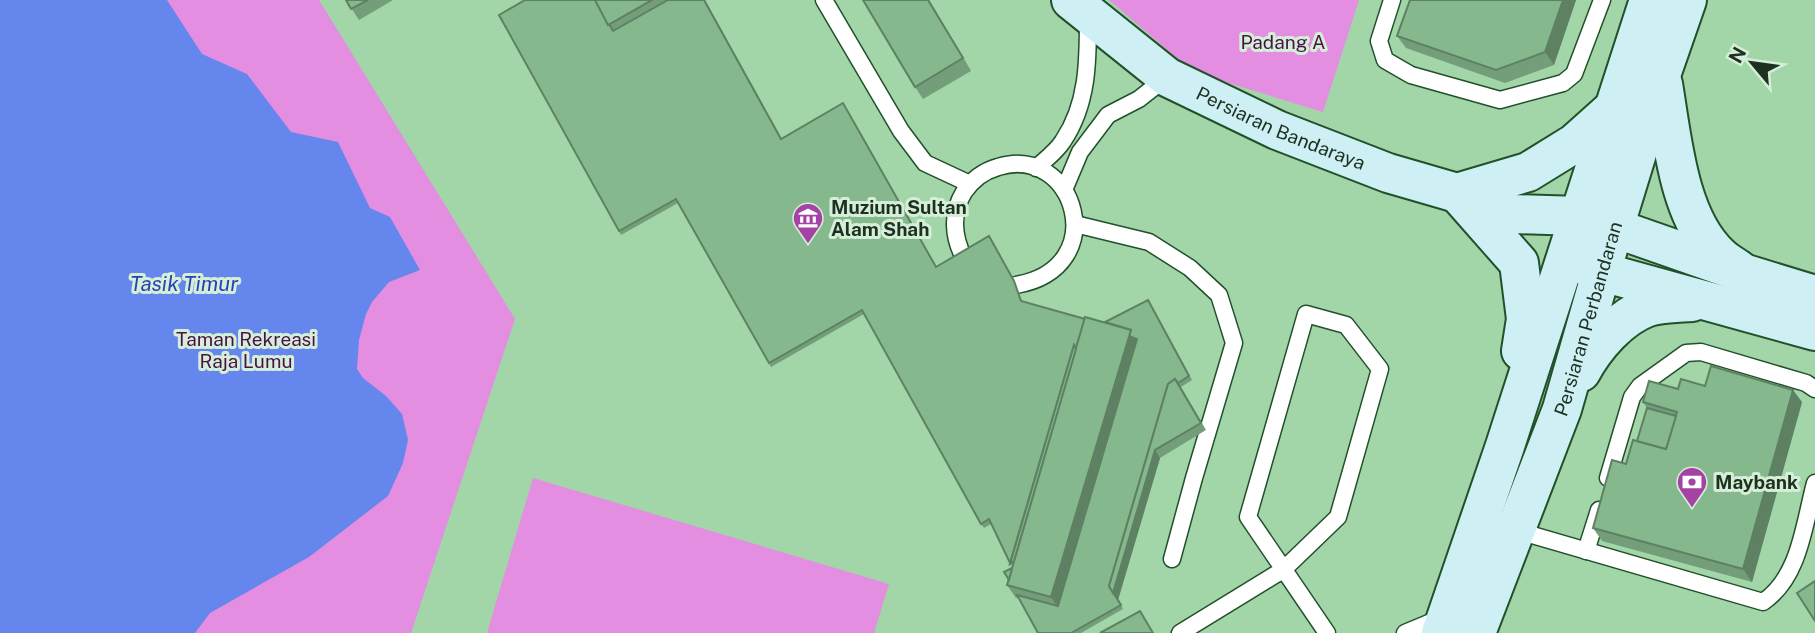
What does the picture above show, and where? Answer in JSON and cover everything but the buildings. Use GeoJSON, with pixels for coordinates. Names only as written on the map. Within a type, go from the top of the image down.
{"type":"FeatureCollection","features":[{"type":"Feature","properties":{"kind":"main road","name":"Persiaran Perbandaran"},"geometry":{"type":"LineString","coordinates":[[1454,627],[1515,530],[1562,410],[1602,272],[1597,222],[1615,107],[1649,0]]}},
{"type":"Feature","properties":{"kind":"main road","name":"Persiaran Perbandaran"},"geometry":{"type":"LineString","coordinates":[[1454,627],[1505,446],[1567,258],[1597,222],[1661,75],[1688,0]]}},
{"type":"Feature","properties":{"kind":"main road","name":"Persiaran Bandaraya"},"geometry":{"type":"LineString","coordinates":[[1080,7],[1167,77],[1277,130],[1388,173],[1457,193],[1513,214],[1597,222],[1746,275],[1815,295]]}},
{"type":"Feature","properties":{"kind":"main road"},"geometry":{"type":"LineString","coordinates":[[1661,75],[1677,166],[1686,200],[1703,234],[1719,256],[1746,275]]}},
{"type":"Feature","properties":{"kind":"main road"},"geometry":{"type":"LineString","coordinates":[[1505,446],[1526,320],[1521,270],[1519,263],[1457,193],[1528,172],[1574,143],[1615,107]]}},
{"type":"Feature","properties":{"kind":"main road","name":"Persiaran Bandaraya"},"geometry":{"type":"LineString","coordinates":[[1513,214],[1567,258],[1602,272],[1815,331]]}},
{"type":"Feature","properties":{"kind":"main road"},"geometry":{"type":"LineString","coordinates":[[1562,410],[1589,357],[1612,331],[1634,313],[1651,306],[1708,300]]}},
{"type":"Feature","properties":{"kind":"lane"},"geometry":{"type":"LineString","coordinates":[[824,0],[901,131],[925,163],[970,184]]}},
{"type":"Feature","properties":{"kind":"lane"},"geometry":{"type":"LineString","coordinates":[[1392,0],[1379,41],[1385,60],[1411,75],[1500,100],[1563,83],[1574,74],[1602,0]]}},
{"type":"Feature","properties":{"kind":"lane"},"geometry":{"type":"LineString","coordinates":[[1036,168],[1063,141],[1083,98],[1088,68],[1080,7]]}},
{"type":"Feature","properties":{"kind":"lane"},"geometry":{"type":"LineString","coordinates":[[1064,190],[1080,152],[1108,115],[1139,99],[1167,77]]}},
{"type":"Feature","properties":{"kind":"lane"},"geometry":{"type":"LineString","coordinates":[[964,258],[956,240],[954,220],[959,201],[970,184],[1001,166],[1024,165],[1036,168],[1052,177],[1064,190],[1072,206],[1075,224],[1070,247],[1058,267],[1046,276],[1016,285]]}},
{"type":"Feature","properties":{"kind":"lane"},"geometry":{"type":"LineString","coordinates":[[1075,224],[1149,242],[1190,268],[1219,295],[1228,321],[1234,343],[1172,559]]}},
{"type":"Feature","properties":{"kind":"lane"},"geometry":{"type":"LineString","coordinates":[[1180,633],[1283,570],[1338,517],[1380,369],[1346,325],[1306,314],[1248,517],[1283,570],[1327,633]]}},
{"type":"Feature","properties":{"kind":"lane"},"geometry":{"type":"LineString","coordinates":[[1586,551],[1632,397],[1640,386],[1686,353],[1701,352],[1806,383],[1815,390]]}},
{"type":"Feature","properties":{"kind":"lane"},"geometry":{"type":"LineString","coordinates":[[1515,530],[1763,602],[1776,593],[1791,570],[1815,483]]}},
{"type":"Feature","properties":{"kind":"lane"},"geometry":{"type":"LineString","coordinates":[[1405,633],[1454,627]]}},
{"type":"Feature","properties":{"kind":"green space","name":"Tasik Timur"},"geometry":{"type":"Polygon","coordinates":[[[0,0],[319,0],[515,319],[411,633],[0,633],[0,0]]]}},
{"type":"Feature","properties":{"kind":"green space","name":"Padang A"},"geometry":{"type":"Polygon","coordinates":[[[1109,0],[1359,0],[1323,112],[1193,72],[1109,0]]]}},
{"type":"Feature","properties":{"kind":"green space"},"geometry":{"type":"Polygon","coordinates":[[[533,478],[889,584],[874,633],[487,633],[533,478]]]}},
{"type":"Feature","properties":{"kind":"water","name":"Tasik Timur"},"geometry":{"type":"Polygon","coordinates":[[[0,0],[167,0],[202,54],[247,74],[291,132],[338,142],[370,208],[390,217],[420,270],[389,282],[372,302],[359,340],[357,369],[363,378],[386,396],[402,414],[408,440],[403,463],[388,496],[309,557],[210,613],[195,633],[0,633],[0,0]]]}},
{"type":"Feature","properties":{"kind":"place","name":"Muzium Sultan Alam Shah"},"geometry":{"type":"Point","coordinates":[808,245]}},
{"type":"Feature","properties":{"kind":"place","name":"Maybank"},"geometry":{"type":"Point","coordinates":[1692,509]}},
{"type":"Feature","properties":{"kind":"park label","name":"Taman Rekreasi Raja Lumu"},"geometry":{"type":"Point","coordinates":[246,350]}}]}
